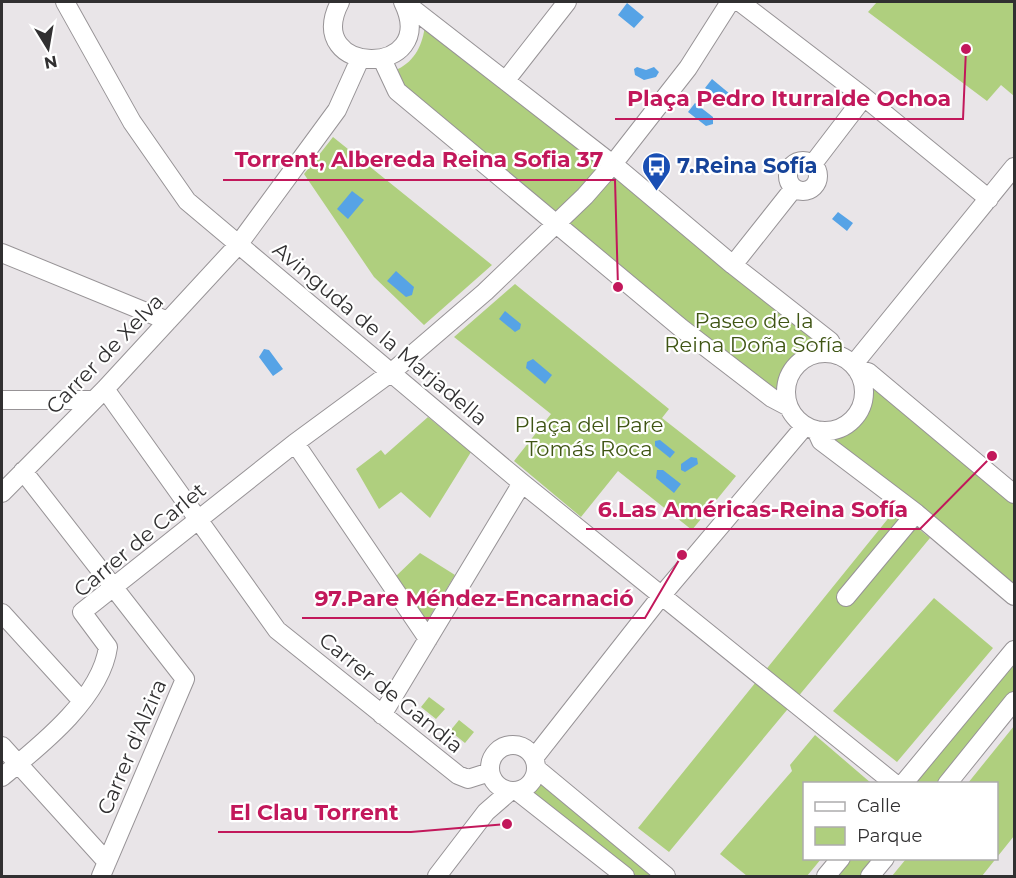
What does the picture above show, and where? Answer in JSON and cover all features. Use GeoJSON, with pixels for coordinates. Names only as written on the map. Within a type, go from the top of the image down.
{"type":"FeatureCollection","features":[{"type":"Feature","properties":{"kind":"street","name":"Avinguda de la Marjadella"},"geometry":{"type":"LineString","coordinates":[[65,2],[132,122],[187,201],[393,371],[522,483],[894,782]]}},
{"type":"Feature","properties":{"kind":"street"},"geometry":{"type":"LineString","coordinates":[[340,2],[334,14],[337,39],[345,50],[360,59],[382,59],[398,51],[406,40],[410,28],[409,14],[404,2]]}},
{"type":"Feature","properties":{"kind":"street"},"geometry":{"type":"LineString","coordinates":[[404,2],[613,164],[733,265],[830,341],[837,355]]}},
{"type":"Feature","properties":{"kind":"street"},"geometry":{"type":"LineString","coordinates":[[506,80],[567,2]]}},
{"type":"Feature","properties":{"kind":"street","name":"Carrer de Carlet"},"geometry":{"type":"LineString","coordinates":[[2,777],[82,701],[106,661],[108,647],[82,612],[295,443],[393,371],[485,292],[556,224],[613,164],[688,68],[730,2]]}},
{"type":"Feature","properties":{"kind":"street"},"geometry":{"type":"LineString","coordinates":[[740,2],[864,97],[989,199]]}},
{"type":"Feature","properties":{"kind":"street","name":"Carrer de Xelva"},"geometry":{"type":"LineString","coordinates":[[2,493],[99,394],[238,245],[337,110],[360,59]]}},
{"type":"Feature","properties":{"kind":"street"},"geometry":{"type":"LineString","coordinates":[[382,59],[397,92],[681,328],[772,398],[789,407]]}},
{"type":"Feature","properties":{"kind":"street"},"geometry":{"type":"LineString","coordinates":[[733,265],[794,188],[801,191],[815,185],[818,178],[812,165],[864,97]]}},
{"type":"Feature","properties":{"kind":"street"},"geometry":{"type":"LineString","coordinates":[[855,367],[1014,167]]}},
{"type":"Feature","properties":{"kind":"street"},"geometry":{"type":"LineString","coordinates":[[2,252],[168,321]]}},
{"type":"Feature","properties":{"kind":"street"},"geometry":{"type":"LineString","coordinates":[[1014,494],[868,372],[855,367],[837,355],[818,353],[794,366],[785,392],[794,417],[810,428],[821,441],[916,513],[1014,596]]}},
{"type":"Feature","properties":{"kind":"street"},"geometry":{"type":"LineString","coordinates":[[503,784],[528,786],[531,758],[662,595],[810,428],[840,428],[858,413],[864,390],[855,367]]}},
{"type":"Feature","properties":{"kind":"street"},"geometry":{"type":"LineString","coordinates":[[2,400],[99,394]]}},
{"type":"Feature","properties":{"kind":"street","name":"Carrer de Gandia"},"geometry":{"type":"LineString","coordinates":[[99,394],[198,520],[277,630],[458,775],[468,779],[503,784]]}},
{"type":"Feature","properties":{"kind":"street"},"geometry":{"type":"LineString","coordinates":[[295,443],[428,639]]}},
{"type":"Feature","properties":{"kind":"street","name":"Carrer d'Alzira"},"geometry":{"type":"LineString","coordinates":[[23,471],[185,680],[104,869]]}},
{"type":"Feature","properties":{"kind":"street"},"geometry":{"type":"LineString","coordinates":[[382,715],[522,483]]}},
{"type":"Feature","properties":{"kind":"street"},"geometry":{"type":"LineString","coordinates":[[846,597],[916,513]]}},
{"type":"Feature","properties":{"kind":"street"},"geometry":{"type":"LineString","coordinates":[[2,613],[82,701]]}},
{"type":"Feature","properties":{"kind":"street"},"geometry":{"type":"LineString","coordinates":[[904,782],[1014,650]]}},
{"type":"Feature","properties":{"kind":"street"},"geometry":{"type":"LineString","coordinates":[[948,782],[1014,701]]}},
{"type":"Feature","properties":{"kind":"street"},"geometry":{"type":"LineString","coordinates":[[625,876],[503,784],[490,763],[500,749],[508,745],[531,758],[666,876]]}},
{"type":"Feature","properties":{"kind":"street"},"geometry":{"type":"LineString","coordinates":[[2,746],[104,869]]}},
{"type":"Feature","properties":{"kind":"street"},"geometry":{"type":"LineString","coordinates":[[437,876],[486,812],[503,784]]}},
{"type":"Feature","properties":{"kind":"street"},"geometry":{"type":"LineString","coordinates":[[826,876],[839,860]]}},
{"type":"Feature","properties":{"kind":"street"},"geometry":{"type":"LineString","coordinates":[[870,876],[883,860]]}},
{"type":"Feature","properties":{"kind":"green space"},"geometry":{"type":"Polygon","coordinates":[[[877,2],[1014,2],[1014,96],[1001,85],[987,101],[868,12],[877,2]]]}},
{"type":"Feature","properties":{"kind":"green space","name":"Paseo de la Reina Doña Sofía"},"geometry":{"type":"Polygon","coordinates":[[[425,25],[827,339],[806,352],[792,365],[782,382],[774,405],[400,89],[398,69],[404,66],[417,51],[425,25]]]}},
{"type":"Feature","properties":{"kind":"green space"},"geometry":{"type":"Polygon","coordinates":[[[333,137],[492,265],[424,325],[374,277],[304,174],[333,137]]]}},
{"type":"Feature","properties":{"kind":"green space","name":"Plaça del Pare Tomás Roca"},"geometry":{"type":"Polygon","coordinates":[[[515,284],[669,409],[662,418],[736,476],[692,530],[618,471],[581,517],[514,461],[551,414],[454,337],[515,284]]]}},
{"type":"Feature","properties":{"kind":"green space"},"geometry":{"type":"Polygon","coordinates":[[[868,372],[1014,494],[1014,596],[816,437],[844,430],[866,409],[868,372]]]}},
{"type":"Feature","properties":{"kind":"green space"},"geometry":{"type":"Polygon","coordinates":[[[428,417],[471,452],[430,518],[401,492],[379,509],[356,469],[381,450],[385,455],[428,417]]]}},
{"type":"Feature","properties":{"kind":"green space"},"geometry":{"type":"Polygon","coordinates":[[[895,510],[930,538],[669,852],[638,828],[895,510]]]}},
{"type":"Feature","properties":{"kind":"green space"},"geometry":{"type":"Polygon","coordinates":[[[420,553],[455,575],[426,623],[395,577],[420,553]]]}},
{"type":"Feature","properties":{"kind":"green space"},"geometry":{"type":"Polygon","coordinates":[[[934,598],[993,648],[897,762],[833,711],[934,598]]]}},
{"type":"Feature","properties":{"kind":"green space"},"geometry":{"type":"Polygon","coordinates":[[[1014,657],[1014,692],[941,782],[914,782],[1014,657]]]}},
{"type":"Feature","properties":{"kind":"green space"},"geometry":{"type":"Polygon","coordinates":[[[429,697],[445,709],[436,719],[421,707],[429,697]]]}},
{"type":"Feature","properties":{"kind":"green space"},"geometry":{"type":"Polygon","coordinates":[[[459,720],[474,732],[465,743],[450,731],[459,720]]]}},
{"type":"Feature","properties":{"kind":"green space"},"geometry":{"type":"Polygon","coordinates":[[[1014,726],[1014,836],[998,856],[998,782],[969,782],[1014,726]]]}},
{"type":"Feature","properties":{"kind":"green space"},"geometry":{"type":"Polygon","coordinates":[[[815,735],[870,782],[803,782],[803,860],[820,860],[807,876],[747,876],[720,854],[792,771],[790,765],[815,735]]]}},
{"type":"Feature","properties":{"kind":"green space"},"geometry":{"type":"Polygon","coordinates":[[[537,769],[668,876],[625,876],[517,791],[528,786],[537,769]]]}},
{"type":"Feature","properties":{"kind":"green space"},"geometry":{"type":"Polygon","coordinates":[[[850,860],[878,860],[865,876],[836,876],[850,860]]]}},
{"type":"Feature","properties":{"kind":"green space"},"geometry":{"type":"Polygon","coordinates":[[[905,860],[995,860],[982,876],[892,876],[905,860]]]}},
{"type":"Feature","properties":{"kind":"water"},"geometry":{"type":"Polygon","coordinates":[[[627,3],[644,17],[634,28],[618,15],[627,3]]]}},
{"type":"Feature","properties":{"kind":"water"},"geometry":{"type":"Polygon","coordinates":[[[637,67],[646,70],[654,67],[659,72],[656,77],[644,80],[635,75],[634,69],[637,67]]]}},
{"type":"Feature","properties":{"kind":"water"},"geometry":{"type":"Polygon","coordinates":[[[712,79],[730,94],[730,100],[723,102],[705,88],[712,79]]]}},
{"type":"Feature","properties":{"kind":"water"},"geometry":{"type":"Polygon","coordinates":[[[695,103],[713,117],[713,124],[706,126],[688,112],[695,103]]]}},
{"type":"Feature","properties":{"kind":"water"},"geometry":{"type":"Polygon","coordinates":[[[352,191],[364,200],[348,219],[337,209],[352,191]]]}},
{"type":"Feature","properties":{"kind":"water"},"geometry":{"type":"Polygon","coordinates":[[[838,212],[853,223],[847,231],[832,219],[838,212]]]}},
{"type":"Feature","properties":{"kind":"water"},"geometry":{"type":"Polygon","coordinates":[[[396,271],[414,287],[412,295],[406,297],[387,281],[396,271]]]}},
{"type":"Feature","properties":{"kind":"water"},"geometry":{"type":"Polygon","coordinates":[[[505,311],[521,324],[520,329],[515,332],[499,319],[505,311]]]}},
{"type":"Feature","properties":{"kind":"water"},"geometry":{"type":"Polygon","coordinates":[[[264,349],[269,350],[283,369],[273,376],[259,357],[264,349]]]}},
{"type":"Feature","properties":{"kind":"water"},"geometry":{"type":"Polygon","coordinates":[[[533,359],[552,375],[545,384],[526,368],[527,362],[533,359]]]}},
{"type":"Feature","properties":{"kind":"water"},"geometry":{"type":"Polygon","coordinates":[[[660,440],[675,452],[670,458],[655,446],[655,441],[660,440]]]}},
{"type":"Feature","properties":{"kind":"water"},"geometry":{"type":"Polygon","coordinates":[[[691,457],[697,458],[698,464],[685,472],[681,470],[681,464],[691,457]]]}},
{"type":"Feature","properties":{"kind":"water"},"geometry":{"type":"Polygon","coordinates":[[[657,470],[663,470],[681,484],[674,493],[656,478],[657,470]]]}},
{"type":"Feature","properties":{"kind":"place","name":"Plaça Pedro Iturralde Ochoa"},"geometry":{"type":"Point","coordinates":[966,49]}},
{"type":"Feature","properties":{"kind":"place","name":"7.Reina Sofía"},"geometry":{"type":"Point","coordinates":[656,192]}},
{"type":"Feature","properties":{"kind":"place","name":"Torrent, Albereda Reina Sofia 37"},"geometry":{"type":"Point","coordinates":[618,287]}},
{"type":"Feature","properties":{"kind":"place","name":"6.Las Américas-Reina Sofía"},"geometry":{"type":"Point","coordinates":[992,456]}},
{"type":"Feature","properties":{"kind":"place","name":"97.Pare Méndez-Encarnació"},"geometry":{"type":"Point","coordinates":[682,555]}},
{"type":"Feature","properties":{"kind":"place","name":"El Clau Torrent"},"geometry":{"type":"Point","coordinates":[507,824]}}]}
